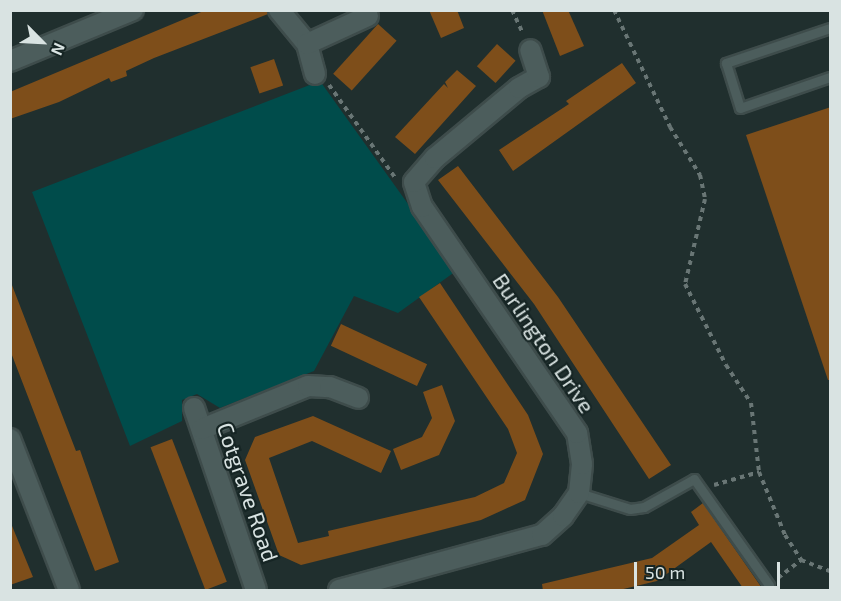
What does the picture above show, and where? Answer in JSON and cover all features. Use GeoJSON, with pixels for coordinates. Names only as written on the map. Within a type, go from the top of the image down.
{"type":"FeatureCollection","features":[{"type":"Feature","properties":{"kind":"street"},"geometry":{"type":"LineString","coordinates":[[10,61],[133,10]]}},
{"type":"Feature","properties":{"kind":"street"},"geometry":{"type":"LineString","coordinates":[[279,10],[307,44],[315,74]]}},
{"type":"Feature","properties":{"kind":"street"},"geometry":{"type":"LineString","coordinates":[[307,44],[368,16]]}},
{"type":"Feature","properties":{"kind":"street"},"geometry":{"type":"LineString","coordinates":[[415,193],[414,182],[435,158],[519,88],[539,77],[530,50]]}},
{"type":"Feature","properties":{"kind":"street","name":"Burlington Drive"},"geometry":{"type":"LineString","coordinates":[[415,193],[577,434],[582,464],[579,493]]}},
{"type":"Feature","properties":{"kind":"street"},"geometry":{"type":"LineString","coordinates":[[202,429],[308,386],[330,387],[358,398]]}},
{"type":"Feature","properties":{"kind":"street","name":"Cotgrave Road"},"geometry":{"type":"LineString","coordinates":[[194,408],[256,591]]}},
{"type":"Feature","properties":{"kind":"street"},"geometry":{"type":"LineString","coordinates":[[10,439],[69,591]]}},
{"type":"Feature","properties":{"kind":"street"},"geometry":{"type":"LineString","coordinates":[[339,591],[542,535],[563,516],[579,493]]}},
{"type":"Feature","properties":{"kind":"lane"},"geometry":{"type":"LineString","coordinates":[[831,28],[726,63],[740,108],[831,77]]}},
{"type":"Feature","properties":{"kind":"lane"},"geometry":{"type":"LineString","coordinates":[[579,493],[630,509],[644,507],[694,479],[769,585]]}},
{"type":"Feature","properties":{"kind":"path"},"geometry":{"type":"LineString","coordinates":[[512,10],[530,50]]}},
{"type":"Feature","properties":{"kind":"path"},"geometry":{"type":"LineString","coordinates":[[614,10],[670,127],[700,175],[705,199],[685,284],[726,365],[751,403],[759,471],[785,535],[801,560],[831,571]]}},
{"type":"Feature","properties":{"kind":"path"},"geometry":{"type":"LineString","coordinates":[[315,74],[325,79],[339,104],[405,192],[415,193]]}},
{"type":"Feature","properties":{"kind":"path"},"geometry":{"type":"LineString","coordinates":[[702,489],[759,471]]}},
{"type":"Feature","properties":{"kind":"path"},"geometry":{"type":"LineString","coordinates":[[769,585],[801,560]]}},
{"type":"Feature","properties":{"kind":"shaded area"},"geometry":{"type":"Polygon","coordinates":[[[320,81],[456,271],[398,313],[354,296],[314,371],[220,408],[197,394],[182,400],[182,421],[130,446],[32,192],[320,81]]]}},
{"type":"Feature","properties":{"kind":"building"},"geometry":{"type":"Polygon","coordinates":[[[206,10],[267,10],[268,14],[154,58],[126,71],[127,76],[111,82],[109,78],[59,102],[10,119],[10,92],[206,10]]]}},
{"type":"Feature","properties":{"kind":"building"},"geometry":{"type":"Polygon","coordinates":[[[429,10],[457,10],[464,28],[441,38],[429,10]]]}},
{"type":"Feature","properties":{"kind":"building"},"geometry":{"type":"Polygon","coordinates":[[[542,10],[568,10],[584,46],[560,56],[542,10]]]}},
{"type":"Feature","properties":{"kind":"building"},"geometry":{"type":"Polygon","coordinates":[[[378,24],[397,41],[352,91],[333,74],[378,24]]]}},
{"type":"Feature","properties":{"kind":"building"},"geometry":{"type":"Polygon","coordinates":[[[497,44],[516,61],[496,83],[477,66],[497,44]]]}},
{"type":"Feature","properties":{"kind":"building"},"geometry":{"type":"Polygon","coordinates":[[[274,59],[283,85],[259,94],[250,67],[274,59]]]}},
{"type":"Feature","properties":{"kind":"building"},"geometry":{"type":"Polygon","coordinates":[[[622,63],[636,83],[513,171],[499,150],[569,104],[566,101],[622,63]]]}},
{"type":"Feature","properties":{"kind":"building"},"geometry":{"type":"Polygon","coordinates":[[[457,70],[476,86],[415,154],[395,137],[444,84],[448,88],[445,82],[457,70]]]}},
{"type":"Feature","properties":{"kind":"building"},"geometry":{"type":"Polygon","coordinates":[[[831,107],[831,380],[828,380],[746,135],[831,107]]]}},
{"type":"Feature","properties":{"kind":"building"},"geometry":{"type":"Polygon","coordinates":[[[458,166],[558,297],[671,465],[649,479],[534,304],[438,180],[458,166]]]}},
{"type":"Feature","properties":{"kind":"building"},"geometry":{"type":"Polygon","coordinates":[[[10,280],[76,451],[80,450],[119,562],[95,571],[10,350],[10,280]]]}},
{"type":"Feature","properties":{"kind":"building"},"geometry":{"type":"Polygon","coordinates":[[[440,283],[528,415],[543,454],[525,500],[481,520],[301,565],[279,555],[245,460],[255,437],[313,416],[391,451],[381,473],[312,441],[269,458],[298,543],[329,536],[328,531],[475,497],[504,483],[517,453],[508,429],[419,297],[440,283]]]}},
{"type":"Feature","properties":{"kind":"building"},"geometry":{"type":"Polygon","coordinates":[[[341,324],[427,364],[417,386],[331,346],[341,324]]]}},
{"type":"Feature","properties":{"kind":"building"},"geometry":{"type":"Polygon","coordinates":[[[442,385],[455,421],[439,455],[401,470],[393,449],[422,437],[432,418],[423,392],[442,385]]]}},
{"type":"Feature","properties":{"kind":"building"},"geometry":{"type":"Polygon","coordinates":[[[172,439],[227,582],[205,590],[151,447],[172,439]]]}},
{"type":"Feature","properties":{"kind":"building"},"geometry":{"type":"Polygon","coordinates":[[[703,503],[764,591],[745,591],[711,542],[657,581],[615,591],[543,591],[542,584],[652,558],[699,525],[691,512],[703,503]]]}},
{"type":"Feature","properties":{"kind":"building"},"geometry":{"type":"Polygon","coordinates":[[[10,521],[33,577],[10,585],[10,521]]]}}]}
